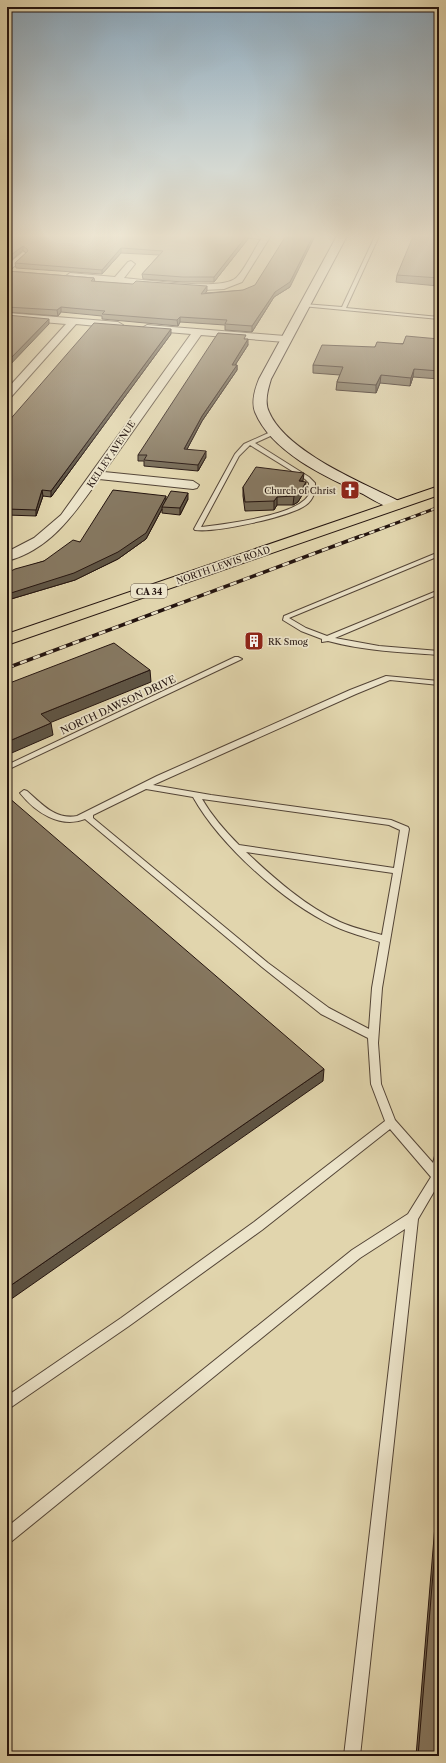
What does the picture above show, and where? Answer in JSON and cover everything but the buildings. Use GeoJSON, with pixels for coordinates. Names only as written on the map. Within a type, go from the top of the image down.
{"type":"FeatureCollection","features":[{"type":"Feature","properties":{"kind":"main road"},"geometry":{"type":"LineString","coordinates":[[298,316],[265,379],[260,395],[263,413],[275,432],[286,443],[304,456],[396,505]]}},
{"type":"Feature","properties":{"kind":"main road","name":"NORTH LEWIS ROAD"},"geometry":{"type":"LineString","coordinates":[[9,638],[439,490]]}},
{"type":"Feature","properties":{"kind":"street"},"geometry":{"type":"LineString","coordinates":[[11,316],[286,338]]}},
{"type":"Feature","properties":{"kind":"street"},"geometry":{"type":"LineString","coordinates":[[7,395],[74,321]]}},
{"type":"Feature","properties":{"kind":"street","name":"KELLEY AVENUE"},"geometry":{"type":"LineString","coordinates":[[7,557],[22,551],[51,532],[66,518],[143,406],[198,332]]}},
{"type":"Feature","properties":{"kind":"street"},"geometry":{"type":"LineString","coordinates":[[97,475],[193,485]]}},
{"type":"Feature","properties":{"kind":"lane"},"geometry":{"type":"LineString","coordinates":[[423,316],[439,318]]}},
{"type":"Feature","properties":{"kind":"lane"},"geometry":{"type":"LineString","coordinates":[[251,443],[307,478],[312,483],[311,495],[304,504],[269,517],[235,525],[197,529],[237,455],[251,443],[275,432]]}},
{"type":"Feature","properties":{"kind":"lane"},"geometry":{"type":"LineString","coordinates":[[439,554],[286,617],[286,620],[302,630],[325,640],[338,643],[439,653]]}},
{"type":"Feature","properties":{"kind":"lane"},"geometry":{"type":"LineString","coordinates":[[325,640],[439,592]]}},
{"type":"Feature","properties":{"kind":"lane","name":"NORTH DAWSON DRIVE"},"geometry":{"type":"LineString","coordinates":[[7,768],[238,659]]}},
{"type":"Feature","properties":{"kind":"lane"},"geometry":{"type":"LineString","coordinates":[[24,793],[57,820],[69,822],[78,820],[145,786],[353,692],[389,678],[439,683]]}},
{"type":"Feature","properties":{"kind":"lane"},"geometry":{"type":"LineString","coordinates":[[145,786],[196,796],[391,822],[400,825],[405,829],[378,988],[374,1036],[376,1084],[391,1122],[437,1176]]}},
{"type":"Feature","properties":{"kind":"lane"},"geometry":{"type":"LineString","coordinates":[[196,796],[201,807],[221,834],[295,898],[332,922],[385,940]]}},
{"type":"Feature","properties":{"kind":"lane"},"geometry":{"type":"LineString","coordinates":[[89,814],[89,819],[188,900],[264,965],[325,1011],[374,1036]]}},
{"type":"Feature","properties":{"kind":"lane"},"geometry":{"type":"LineString","coordinates":[[237,848],[397,871]]}},
{"type":"Feature","properties":{"kind":"lane"},"geometry":{"type":"LineString","coordinates":[[7,1404],[125,1322],[258,1226],[391,1122]]}},
{"type":"Feature","properties":{"kind":"lane"},"geometry":{"type":"LineString","coordinates":[[352,1756],[412,1218],[437,1176],[439,1159]]}},
{"type":"Feature","properties":{"kind":"lane"},"geometry":{"type":"LineString","coordinates":[[7,1536],[356,1254],[412,1218]]}},
{"type":"Feature","properties":{"kind":"railway"},"geometry":{"type":"LineString","coordinates":[[359,537],[439,507]]}},
{"type":"Feature","properties":{"kind":"railway"},"geometry":{"type":"LineString","coordinates":[[7,668],[361,536]]}},
{"type":"Feature","properties":{"kind":"place","name":"Church of Christ"},"geometry":{"type":"Point","coordinates":[350,490]}},
{"type":"Feature","properties":{"kind":"place","name":"RK Smog"},"geometry":{"type":"Point","coordinates":[254,641]}}]}
